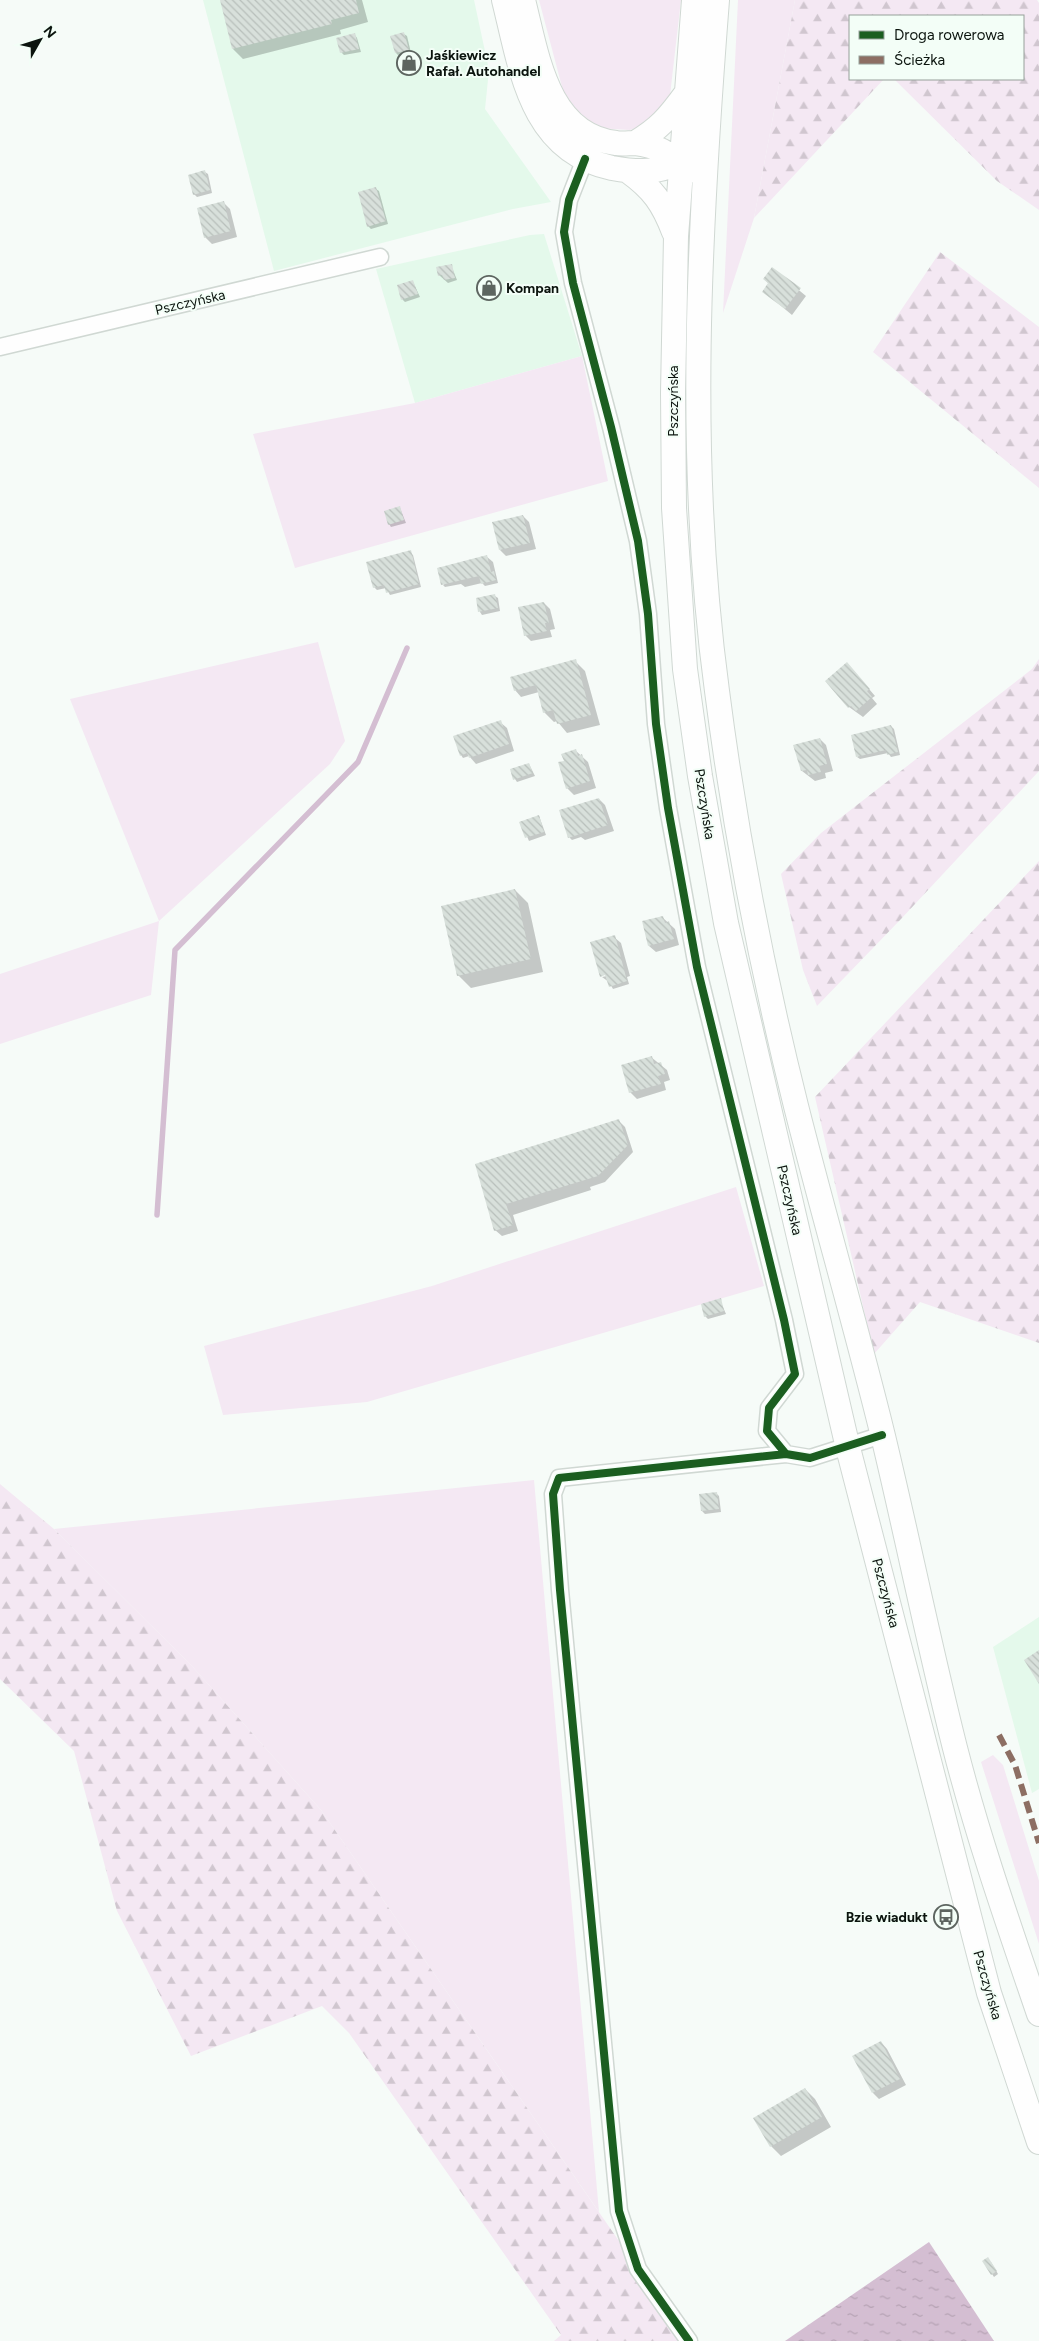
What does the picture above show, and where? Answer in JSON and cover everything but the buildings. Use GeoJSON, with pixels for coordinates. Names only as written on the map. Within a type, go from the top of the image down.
{"type":"FeatureCollection","features":[{"type":"Feature","properties":{"kind":"main road","name":"Pszczyńska"},"geometry":{"type":"LineString","coordinates":[[504,0],[523,77],[532,103],[548,130],[567,148],[585,159],[608,167],[628,171],[663,170],[680,162],[674,296],[674,508],[685,670],[700,776],[726,923],[848,1448],[990,1993],[1039,2142]]}},
{"type":"Feature","properties":{"kind":"main road"},"geometry":{"type":"LineString","coordinates":[[523,0],[548,89],[562,113],[582,132],[600,140],[618,144],[635,143],[662,149],[680,162],[704,190]]}},
{"type":"Feature","properties":{"kind":"main road"},"geometry":{"type":"LineString","coordinates":[[680,162],[694,0]]}},
{"type":"Feature","properties":{"kind":"main road","name":"Pszczyńska"},"geometry":{"type":"LineString","coordinates":[[718,0],[704,190],[698,326],[699,434],[704,552],[717,695],[746,879],[796,1107],[882,1435],[956,1753],[991,1872],[1039,2014]]}},
{"type":"Feature","properties":{"kind":"main road"},"geometry":{"type":"LineString","coordinates":[[635,143],[653,132],[667,120],[685,95]]}},
{"type":"Feature","properties":{"kind":"main road"},"geometry":{"type":"LineString","coordinates":[[680,162],[696,154],[707,144]]}},
{"type":"Feature","properties":{"kind":"main road","name":"Pszczyńska"},"geometry":{"type":"LineString","coordinates":[[628,171],[649,186],[664,207],[676,236]]}},
{"type":"Feature","properties":{"kind":"street"},"geometry":{"type":"LineString","coordinates":[[585,159],[568,200],[564,232],[573,283],[611,427],[638,540],[648,614],[657,733],[668,808],[697,968],[784,1320],[795,1374],[768,1408],[767,1431],[786,1454]]}},
{"type":"Feature","properties":{"kind":"street","name":"Pszczyńska"},"geometry":{"type":"LineString","coordinates":[[0,347],[380,257]]}},
{"type":"Feature","properties":{"kind":"street"},"geometry":{"type":"LineString","coordinates":[[689,2341],[638,2269],[619,2211],[560,1590],[553,1494],[559,1478],[786,1454],[810,1458],[848,1448],[882,1435]]}},
{"type":"Feature","properties":{"kind":"shaded area"},"geometry":{"type":"Polygon","coordinates":[[[203,0],[474,0],[489,70],[485,109],[551,202],[513,209],[274,271],[203,0]]]}},
{"type":"Feature","properties":{"kind":"shaded area"},"geometry":{"type":"Polygon","coordinates":[[[544,234],[582,356],[415,403],[376,269],[530,235],[544,234]]]}},
{"type":"Feature","properties":{"kind":"shaded area"},"geometry":{"type":"Polygon","coordinates":[[[1039,1617],[1039,1789],[1032,1793],[993,1647],[1039,1617]]]}},
{"type":"Feature","properties":{"kind":"green space"},"geometry":{"type":"Polygon","coordinates":[[[539,0],[681,0],[669,104],[655,121],[630,130],[596,128],[566,102],[539,0]]]}},
{"type":"Feature","properties":{"kind":"green space"},"geometry":{"type":"Polygon","coordinates":[[[738,0],[795,0],[754,218],[723,313],[738,0]]]}},
{"type":"Feature","properties":{"kind":"green space"},"geometry":{"type":"Polygon","coordinates":[[[795,0],[1037,0],[1039,3],[1039,210],[997,181],[895,80],[1024,80],[1024,15],[849,15],[849,80],[883,80],[754,218],[795,0]]]}},
{"type":"Feature","properties":{"kind":"green space"},"geometry":{"type":"Polygon","coordinates":[[[940,252],[1039,327],[1039,488],[873,352],[940,252]]]}},
{"type":"Feature","properties":{"kind":"green space"},"geometry":{"type":"Polygon","coordinates":[[[582,356],[608,481],[295,568],[253,434],[415,403],[582,356]]]}},
{"type":"Feature","properties":{"kind":"green space"},"geometry":{"type":"Polygon","coordinates":[[[318,642],[345,741],[330,764],[159,921],[70,699],[318,642]]]}},
{"type":"Feature","properties":{"kind":"green space"},"geometry":{"type":"Polygon","coordinates":[[[1039,659],[1039,771],[817,1006],[803,970],[781,874],[821,833],[1032,669],[1039,659]]]}},
{"type":"Feature","properties":{"kind":"green space"},"geometry":{"type":"Polygon","coordinates":[[[1039,861],[1039,1343],[920,1302],[874,1354],[815,1097],[1039,861]]]}},
{"type":"Feature","properties":{"kind":"green space"},"geometry":{"type":"Polygon","coordinates":[[[159,921],[151,995],[0,1044],[0,974],[159,921]]]}},
{"type":"Feature","properties":{"kind":"green space"},"geometry":{"type":"Polygon","coordinates":[[[736,1187],[764,1286],[367,1402],[223,1415],[204,1346],[432,1286],[736,1187]]]}},
{"type":"Feature","properties":{"kind":"green space"},"geometry":{"type":"Polygon","coordinates":[[[534,1480],[599,2212],[321,1810],[191,1665],[54,1529],[534,1480]]]}},
{"type":"Feature","properties":{"kind":"green space"},"geometry":{"type":"Polygon","coordinates":[[[0,1484],[54,1529],[191,1665],[321,1810],[688,2341],[554,2341],[561,2335],[349,2033],[322,2006],[191,2056],[117,1911],[74,1751],[0,1679],[0,1484]]]}},
{"type":"Feature","properties":{"kind":"green space"},"geometry":{"type":"Polygon","coordinates":[[[993,1755],[1003,1765],[1039,1881],[1039,1944],[981,1762],[993,1755]]]}},
{"type":"Feature","properties":{"kind":"water"},"geometry":{"type":"Polygon","coordinates":[[[929,2242],[994,2341],[785,2341],[929,2242]]]}},
{"type":"Feature","properties":{"kind":"waterway"},"geometry":{"type":"LineString","coordinates":[[157,1215],[175,950],[358,762],[407,648]]}},
{"type":"Feature","properties":{"kind":"marked path"},"geometry":{"type":"LineString","coordinates":[[999,1735],[1015,1765],[1039,1843]]}},
{"type":"Feature","properties":{"kind":"cycle path"},"geometry":{"type":"LineString","coordinates":[[585,159],[569,200],[564,232],[573,283],[611,427],[638,541],[648,614],[656,724],[668,808],[697,967],[784,1320],[795,1374],[769,1408],[767,1431],[786,1454],[810,1458],[882,1435]]}},
{"type":"Feature","properties":{"kind":"cycle path"},"geometry":{"type":"LineString","coordinates":[[689,2341],[638,2269],[619,2211],[560,1590],[553,1494],[559,1478],[786,1454]]}},
{"type":"Feature","properties":{"kind":"place","name":"Jaśkiewicz Rafał. Autohandel"},"geometry":{"type":"Point","coordinates":[409,63]}},
{"type":"Feature","properties":{"kind":"place","name":"Kompan"},"geometry":{"type":"Point","coordinates":[489,288]}},
{"type":"Feature","properties":{"kind":"place","name":"Bzie wiadukt"},"geometry":{"type":"Point","coordinates":[946,1917]}}]}
